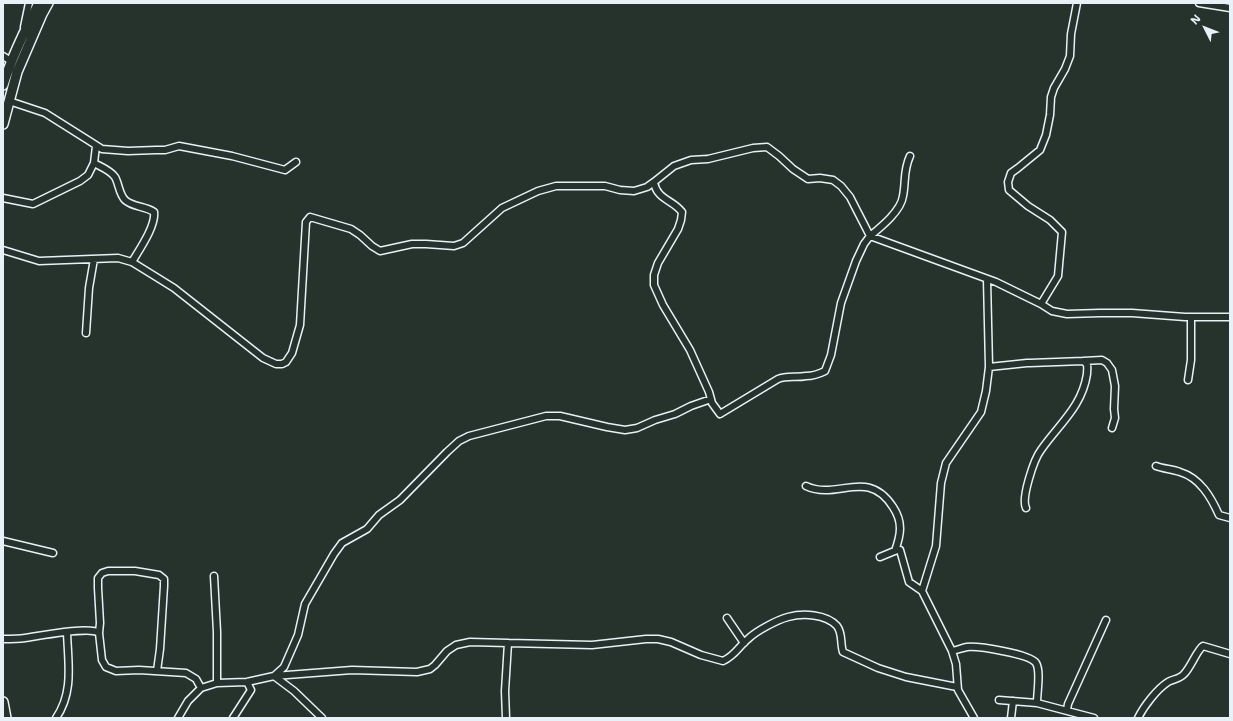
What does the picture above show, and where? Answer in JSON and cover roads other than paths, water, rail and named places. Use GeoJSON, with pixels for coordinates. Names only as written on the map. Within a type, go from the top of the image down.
{"type":"FeatureCollection","features":[{"type":"Feature","properties":{"kind":"highway"},"geometry":{"type":"LineString","coordinates":[[3,85],[7,58],[24,32],[39,3]]}},
{"type":"Feature","properties":{"kind":"highway"},"geometry":{"type":"LineString","coordinates":[[3,124],[17,72],[48,3]]}},
{"type":"Feature","properties":{"kind":"highway"},"geometry":{"type":"LineString","coordinates":[[3,702],[6,718]]}},
{"type":"Feature","properties":{"kind":"street"},"geometry":{"type":"LineString","coordinates":[[24,32],[29,3]]}},
{"type":"Feature","properties":{"kind":"street"},"geometry":{"type":"LineString","coordinates":[[1041,304],[1058,276],[1062,232],[1050,220],[1028,206],[1009,190],[1008,182],[1011,173],[1040,150],[1046,135],[1050,115],[1051,98],[1054,88],[1065,69],[1070,56],[1071,34],[1077,3]]}},
{"type":"Feature","properties":{"kind":"street"},"geometry":{"type":"LineString","coordinates":[[1199,3],[1214,4],[1230,8]]}},
{"type":"Feature","properties":{"kind":"street"},"geometry":{"type":"LineString","coordinates":[[9,101],[45,113],[102,149],[128,151],[156,150],[179,146],[232,156],[285,170],[296,162]]}},
{"type":"Feature","properties":{"kind":"street"},"geometry":{"type":"LineString","coordinates":[[3,198],[33,204],[80,181],[88,175],[94,163],[96,146]]}},
{"type":"Feature","properties":{"kind":"street"},"geometry":{"type":"LineString","coordinates":[[3,250],[39,261],[118,258],[132,262],[174,288],[263,358],[276,364],[282,364],[286,362],[292,353],[300,325],[306,222],[310,217],[351,229],[380,251],[412,244],[454,246],[463,243],[502,208],[538,191],[556,186],[605,186],[620,190],[634,191],[654,182],[674,166],[691,160],[708,159],[753,148],[767,147],[793,169],[808,179],[820,178],[833,180],[841,186],[850,197],[870,236],[996,282],[1052,311],[1067,314],[1132,313],[1191,317],[1230,317]]}},
{"type":"Feature","properties":{"kind":"street"},"geometry":{"type":"LineString","coordinates":[[654,182],[655,189],[660,195],[677,206],[682,212],[678,229],[658,263],[654,275],[654,285],[663,305],[690,350],[709,392],[712,404],[720,414],[778,379],[784,377],[806,377],[825,371],[831,354],[844,296],[856,261],[864,244],[870,236],[893,214],[903,197],[906,166],[910,156]]}},
{"type":"Feature","properties":{"kind":"street"},"geometry":{"type":"LineString","coordinates":[[94,163],[107,170],[115,177],[125,200],[148,208],[154,212],[148,234],[132,262]]}},
{"type":"Feature","properties":{"kind":"street"},"geometry":{"type":"LineString","coordinates":[[86,333],[89,288],[94,259]]}},
{"type":"Feature","properties":{"kind":"street"},"geometry":{"type":"LineString","coordinates":[[922,591],[936,546],[941,483],[946,464],[980,412],[986,391],[989,367],[987,279]]}},
{"type":"Feature","properties":{"kind":"street"},"geometry":{"type":"LineString","coordinates":[[1188,380],[1191,360],[1191,317]]}},
{"type":"Feature","properties":{"kind":"street"},"geometry":{"type":"LineString","coordinates":[[989,367],[1027,363],[1102,360],[1107,363],[1112,370],[1115,386],[1115,418],[1112,428]]}},
{"type":"Feature","properties":{"kind":"street"},"geometry":{"type":"LineString","coordinates":[[1026,508],[1024,504],[1026,490],[1040,451],[1070,414],[1086,383],[1088,366],[1083,361]]}},
{"type":"Feature","properties":{"kind":"street"},"geometry":{"type":"LineString","coordinates":[[274,676],[284,667],[298,635],[305,604],[342,543],[367,529],[379,515],[400,500],[436,462],[459,441],[469,436],[546,416],[560,416],[625,430],[637,428],[711,399]]}},
{"type":"Feature","properties":{"kind":"street"},"geometry":{"type":"LineString","coordinates":[[1156,466],[1190,476],[1201,485],[1211,497],[1219,515],[1230,518]]}},
{"type":"Feature","properties":{"kind":"street"},"geometry":{"type":"LineString","coordinates":[[806,486],[830,490],[851,486],[866,486],[879,492],[887,498],[891,504],[900,524],[900,534],[895,550]]}},
{"type":"Feature","properties":{"kind":"street"},"geometry":{"type":"LineString","coordinates":[[3,541],[53,554]]}},
{"type":"Feature","properties":{"kind":"street"},"geometry":{"type":"LineString","coordinates":[[880,557],[895,550],[900,550],[909,582],[922,591],[952,651],[956,664],[957,687],[974,718]]}},
{"type":"Feature","properties":{"kind":"street"},"geometry":{"type":"LineString","coordinates":[[157,671],[160,648],[164,579],[160,575],[135,571],[108,571],[102,573],[98,578],[99,633],[102,660],[106,667],[116,671],[131,670],[186,673],[196,679],[201,688]]}},
{"type":"Feature","properties":{"kind":"street"},"geometry":{"type":"LineString","coordinates":[[214,576],[217,632],[216,683]]}},
{"type":"Feature","properties":{"kind":"street"},"geometry":{"type":"LineString","coordinates":[[178,718],[188,701],[201,688],[216,683],[247,682],[274,676],[352,670],[417,672],[430,669],[447,651],[456,645],[470,642],[592,645],[658,639],[671,642],[701,655],[723,661],[731,657],[748,638],[764,628],[788,617],[805,615],[822,617],[830,620],[838,627],[842,637],[841,648],[843,652],[878,668],[906,677],[957,687]]}},
{"type":"Feature","properties":{"kind":"street"},"geometry":{"type":"LineString","coordinates":[[727,618],[744,643]]}},
{"type":"Feature","properties":{"kind":"street"},"geometry":{"type":"LineString","coordinates":[[1067,710],[1068,704],[1106,620]]}},
{"type":"Feature","properties":{"kind":"street"},"geometry":{"type":"LineString","coordinates":[[3,639],[67,632],[96,631],[99,633]]}},
{"type":"Feature","properties":{"kind":"street"},"geometry":{"type":"LineString","coordinates":[[56,718],[64,704],[69,684],[67,632]]}},
{"type":"Feature","properties":{"kind":"street"},"geometry":{"type":"LineString","coordinates":[[506,718],[505,691],[508,643]]}},
{"type":"Feature","properties":{"kind":"street"},"geometry":{"type":"LineString","coordinates":[[1138,718],[1142,710],[1157,691],[1168,682],[1184,675],[1192,664],[1200,648],[1203,646],[1230,654]]}},
{"type":"Feature","properties":{"kind":"street"},"geometry":{"type":"LineString","coordinates":[[952,651],[968,647],[988,649],[1023,655],[1035,661],[1038,669],[1037,703]]}},
{"type":"Feature","properties":{"kind":"street"},"geometry":{"type":"LineString","coordinates":[[274,676],[294,691],[322,718]]}},
{"type":"Feature","properties":{"kind":"street"},"geometry":{"type":"LineString","coordinates":[[234,718],[251,690],[247,682]]}},
{"type":"Feature","properties":{"kind":"street"},"geometry":{"type":"LineString","coordinates":[[999,700],[1037,703],[1094,718]]}},
{"type":"Feature","properties":{"kind":"street"},"geometry":{"type":"LineString","coordinates":[[1011,718],[1013,701]]}}]}
